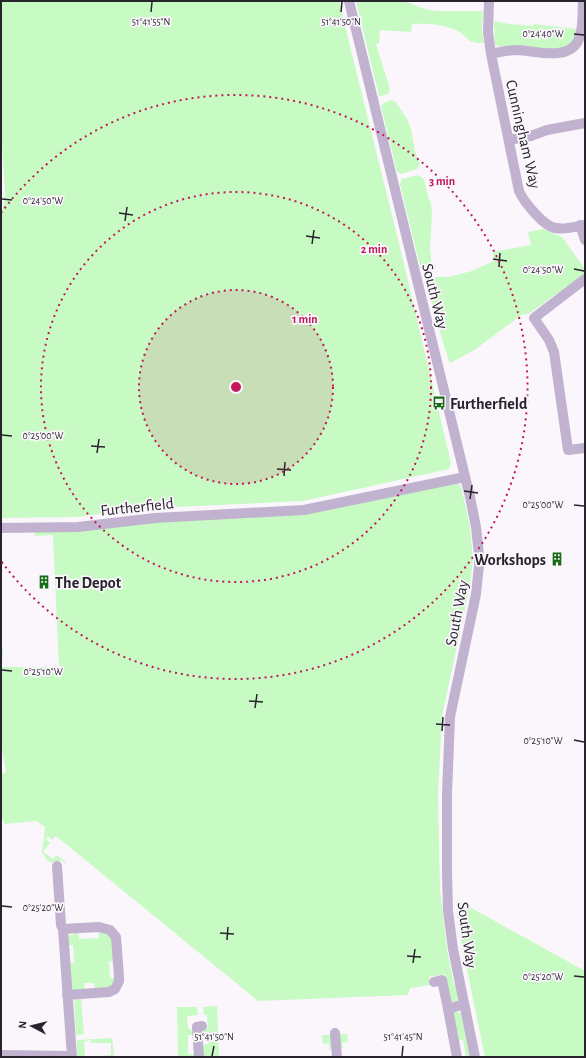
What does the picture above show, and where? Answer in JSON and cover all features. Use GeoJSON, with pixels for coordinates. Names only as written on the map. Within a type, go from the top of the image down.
{"type":"FeatureCollection","features":[{"type":"Feature","properties":{"kind":"street","name":"South Way"},"geometry":{"type":"LineString","coordinates":[[349,1],[465,477],[476,528],[479,572],[476,594],[450,716],[447,794],[448,911],[453,949],[475,1057]]}},
{"type":"Feature","properties":{"kind":"street","name":"Cunningham Way"},"geometry":{"type":"LineString","coordinates":[[489,1],[488,25],[491,54],[519,191],[524,200],[549,226],[558,229],[583,225]]}},
{"type":"Feature","properties":{"kind":"street"},"geometry":{"type":"LineString","coordinates":[[491,54],[518,50],[547,54],[570,50],[576,45],[580,36],[583,1]]}},
{"type":"Feature","properties":{"kind":"street"},"geometry":{"type":"LineString","coordinates":[[509,140],[585,122]]}},
{"type":"Feature","properties":{"kind":"street"},"geometry":{"type":"LineString","coordinates":[[583,225],[585,240]]}},
{"type":"Feature","properties":{"kind":"street"},"geometry":{"type":"LineString","coordinates":[[585,279],[534,318],[550,340],[554,352],[568,450],[585,448]]}},
{"type":"Feature","properties":{"kind":"street","name":"Furtherfield"},"geometry":{"type":"LineString","coordinates":[[1,528],[78,527],[155,518],[304,510],[465,477]]}},
{"type":"Feature","properties":{"kind":"street"},"geometry":{"type":"LineString","coordinates":[[1,1055],[72,1056],[57,866]]}},
{"type":"Feature","properties":{"kind":"street"},"geometry":{"type":"LineString","coordinates":[[63,929],[99,927],[110,930],[116,937],[119,981],[115,989],[109,992],[68,995]]}},
{"type":"Feature","properties":{"kind":"street","name":"South Way"},"geometry":{"type":"LineString","coordinates":[[434,982],[442,980],[457,1057]]}},
{"type":"Feature","properties":{"kind":"street"},"geometry":{"type":"LineString","coordinates":[[448,1009],[464,1004]]}},
{"type":"Feature","properties":{"kind":"street"},"geometry":{"type":"LineString","coordinates":[[196,1026],[199,1057]]}},
{"type":"Feature","properties":{"kind":"street"},"geometry":{"type":"LineString","coordinates":[[335,1033],[337,1057]]}},
{"type":"Feature","properties":{"kind":"green space"},"geometry":{"type":"Polygon","coordinates":[[[1,1],[340,1],[451,463],[449,469],[303,501],[154,508],[76,517],[1,518],[1,220],[5,193],[1,127],[1,1]]]}},
{"type":"Feature","properties":{"kind":"green space"},"geometry":{"type":"Polygon","coordinates":[[[356,1],[404,1],[425,9],[436,11],[483,11],[482,29],[484,43],[470,41],[456,30],[434,24],[412,24],[411,32],[380,30],[379,43],[376,44],[390,89],[388,94],[379,96],[356,1]]]}},
{"type":"Feature","properties":{"kind":"green space"},"geometry":{"type":"Polygon","coordinates":[[[494,21],[509,24],[533,26],[534,24],[577,29],[575,40],[570,46],[564,48],[546,49],[498,46],[495,44],[494,21]]]}},
{"type":"Feature","properties":{"kind":"green space"},"geometry":{"type":"Polygon","coordinates":[[[391,100],[396,102],[407,119],[420,164],[417,169],[401,174],[397,172],[381,106],[391,100]]]}},
{"type":"Feature","properties":{"kind":"green space"},"geometry":{"type":"Polygon","coordinates":[[[418,175],[424,179],[431,203],[432,214],[430,247],[432,266],[428,269],[422,270],[400,184],[402,179],[418,175]]]}},
{"type":"Feature","properties":{"kind":"green space"},"geometry":{"type":"Polygon","coordinates":[[[543,229],[562,237],[585,269],[585,274],[528,314],[523,314],[473,351],[450,363],[425,277],[449,277],[472,271],[494,261],[493,252],[531,245],[528,232],[543,229]]]}},
{"type":"Feature","properties":{"kind":"green space"},"geometry":{"type":"Polygon","coordinates":[[[456,483],[461,486],[470,527],[473,560],[469,590],[442,716],[438,793],[440,890],[447,950],[454,985],[456,984],[458,996],[457,1001],[452,1002],[449,1000],[445,974],[429,977],[430,985],[410,988],[408,995],[258,1001],[56,836],[52,840],[48,836],[46,839],[50,843],[43,852],[53,859],[57,855],[67,863],[62,861],[54,861],[52,863],[47,860],[42,853],[45,827],[36,821],[5,824],[1,817],[1,774],[6,772],[1,744],[1,648],[3,648],[2,667],[59,667],[53,535],[34,536],[36,530],[155,521],[305,513],[456,483]]]}},
{"type":"Feature","properties":{"kind":"green space"},"geometry":{"type":"Polygon","coordinates":[[[457,900],[585,971],[585,1057],[485,1057],[460,936],[457,900]]]}},
{"type":"Feature","properties":{"kind":"green space"},"geometry":{"type":"Polygon","coordinates":[[[99,930],[106,932],[113,938],[114,961],[109,962],[110,978],[116,978],[115,982],[108,989],[95,990],[94,983],[84,983],[85,990],[71,989],[68,963],[74,963],[73,945],[67,945],[69,936],[78,932],[79,939],[99,938],[99,930]]]}},
{"type":"Feature","properties":{"kind":"green space"},"geometry":{"type":"Polygon","coordinates":[[[81,998],[84,1034],[76,1035],[74,1002],[81,998]]]}},
{"type":"Feature","properties":{"kind":"green space"},"geometry":{"type":"Polygon","coordinates":[[[217,1006],[219,1057],[202,1056],[201,1045],[208,1044],[207,1034],[200,1034],[202,1030],[208,1028],[207,1015],[204,1015],[203,1007],[217,1006]]]}},
{"type":"Feature","properties":{"kind":"green space"},"geometry":{"type":"Polygon","coordinates":[[[177,1007],[197,1007],[198,1015],[187,1016],[188,1028],[195,1035],[188,1035],[188,1054],[196,1054],[197,1057],[178,1057],[177,1007]]]}},
{"type":"Feature","properties":{"kind":"green space"},"geometry":{"type":"Polygon","coordinates":[[[455,1011],[461,1013],[470,1057],[466,1057],[463,1040],[457,1041],[453,1013],[455,1011]]]}},
{"type":"Feature","properties":{"kind":"green space"},"geometry":{"type":"Polygon","coordinates":[[[338,1034],[347,1034],[348,1042],[342,1043],[343,1048],[340,1047],[338,1034]]]}},
{"type":"Feature","properties":{"kind":"green space"},"geometry":{"type":"Polygon","coordinates":[[[322,1035],[332,1035],[332,1048],[329,1050],[329,1043],[323,1044],[322,1035]]]}},
{"type":"Feature","properties":{"kind":"green space"},"geometry":{"type":"Polygon","coordinates":[[[112,1038],[114,1057],[100,1057],[111,1055],[111,1043],[91,1043],[91,1040],[84,1041],[85,1057],[77,1057],[77,1040],[112,1038]]]}},
{"type":"Feature","properties":{"kind":"place","name":"Furtherfield"},"geometry":{"type":"Point","coordinates":[439,403]}},
{"type":"Feature","properties":{"kind":"place","name":"Workshops"},"geometry":{"type":"Point","coordinates":[557,559]}},
{"type":"Feature","properties":{"kind":"place","name":"The Depot"},"geometry":{"type":"Point","coordinates":[44,582]}}]}
